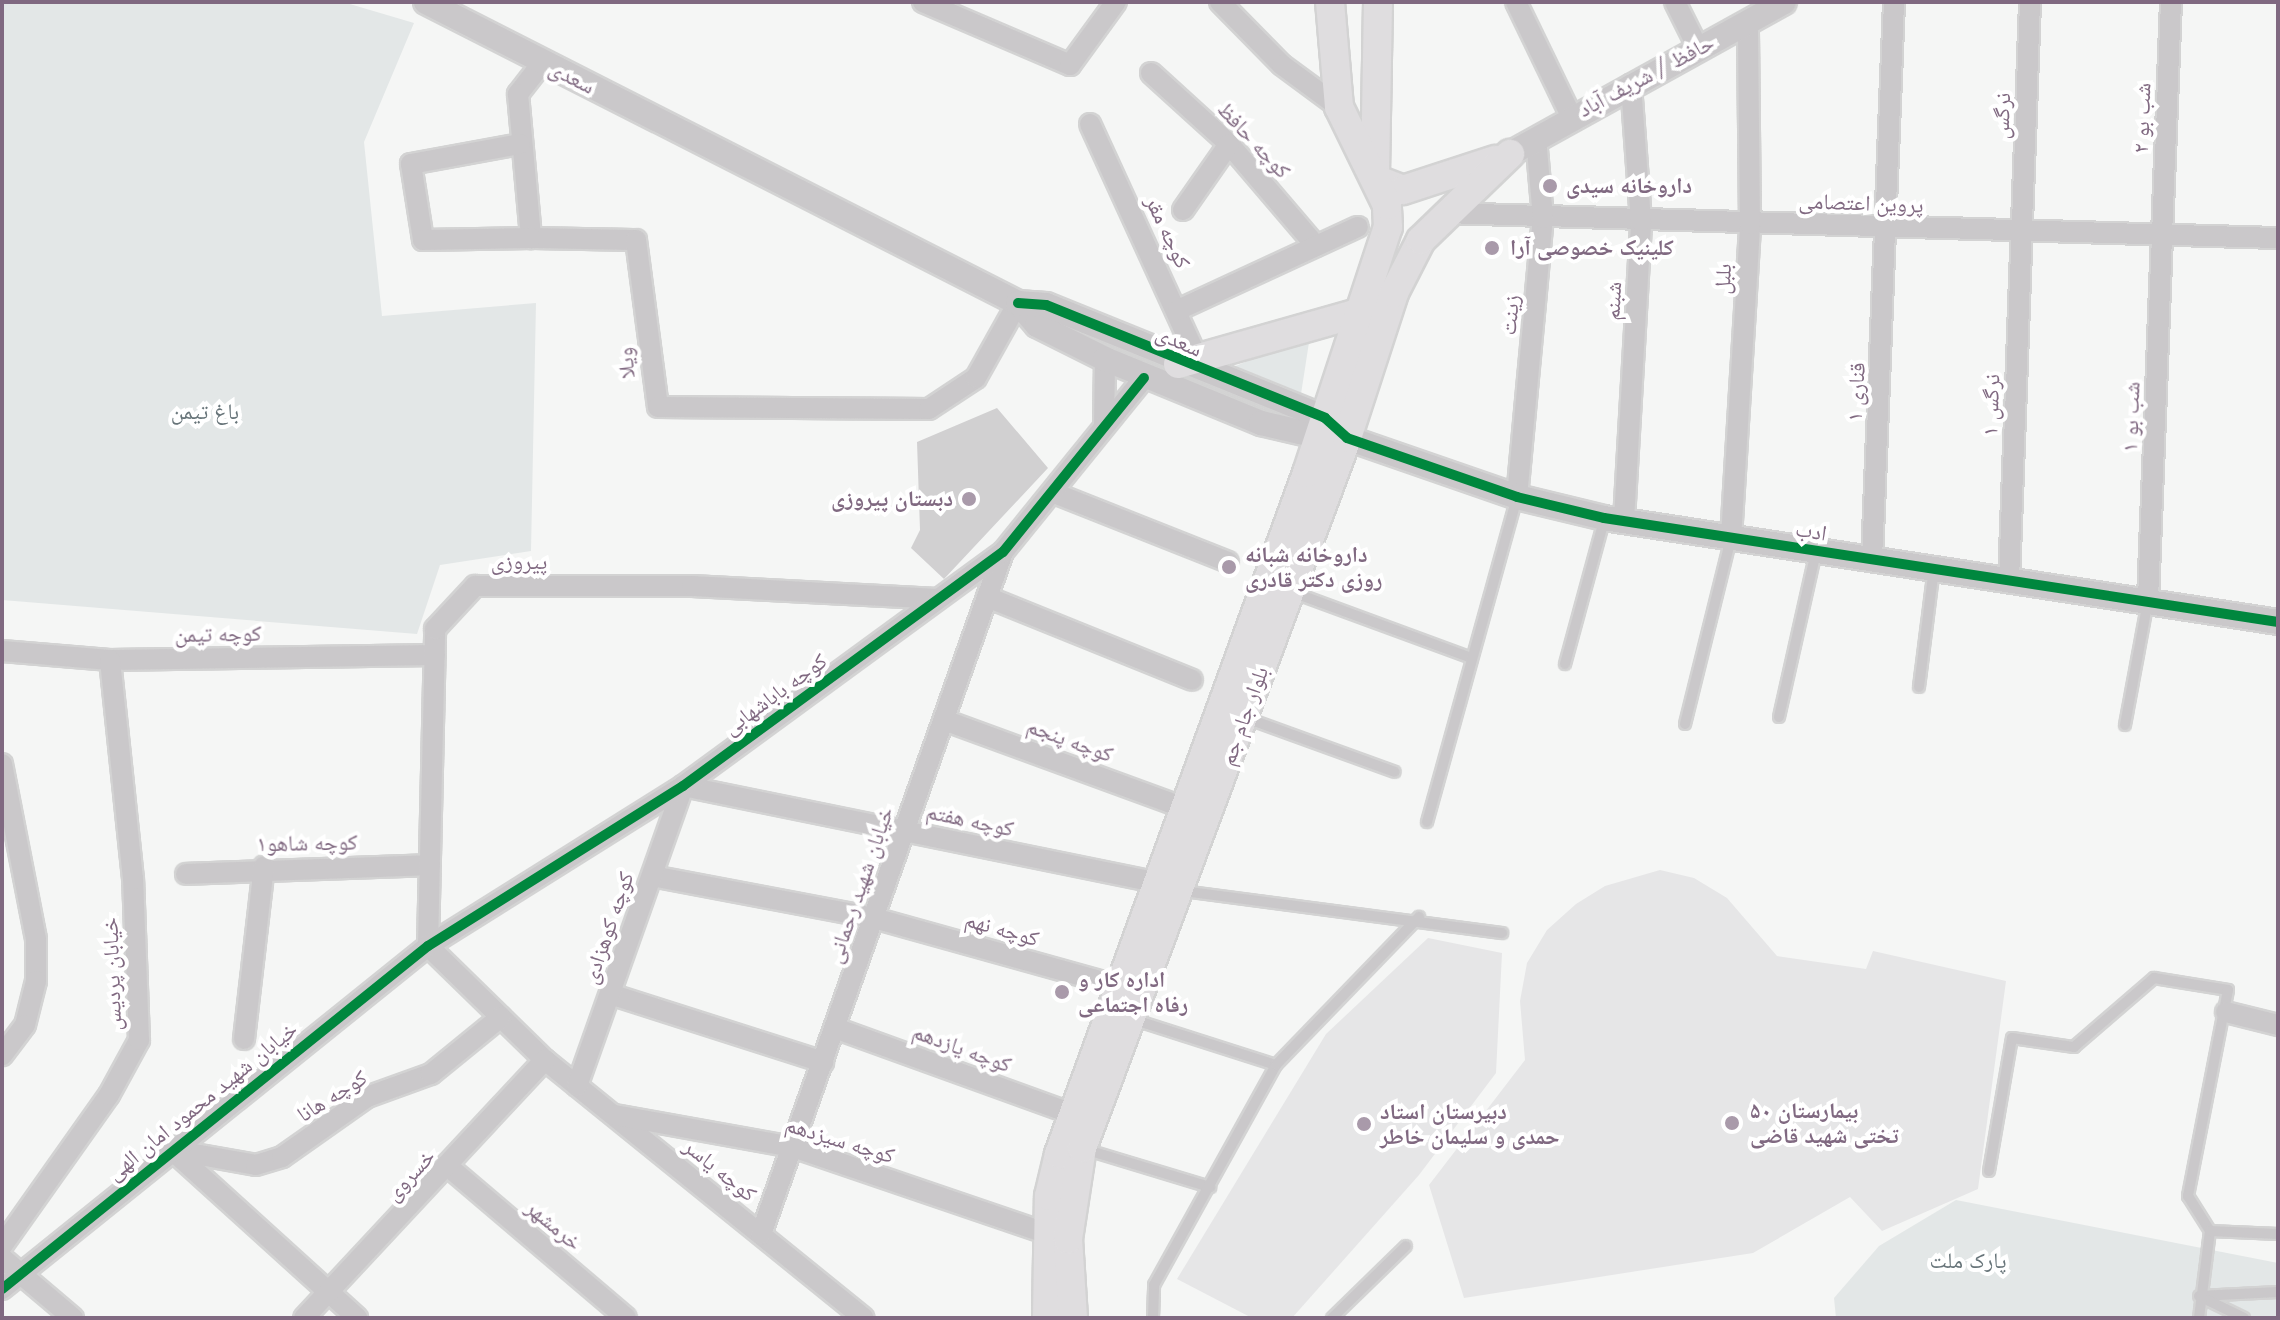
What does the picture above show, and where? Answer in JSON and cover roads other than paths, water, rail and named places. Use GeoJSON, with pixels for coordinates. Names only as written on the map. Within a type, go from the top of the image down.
{"type":"FeatureCollection","features":[{"type":"Feature","properties":{"kind":"main road"},"geometry":{"type":"LineString","coordinates":[[1330,2],[1339,107],[1375,179],[1403,190],[1510,154]]}},
{"type":"Feature","properties":{"kind":"main road"},"geometry":{"type":"LineString","coordinates":[[1375,179],[1378,2]]}},
{"type":"Feature","properties":{"kind":"main road","name":"بلوار جام جم"},"geometry":{"type":"LineString","coordinates":[[1073,1318],[1068,1239],[1082,1148],[1181,890],[1347,438],[1394,293],[1444,213],[1510,154]]}},
{"type":"Feature","properties":{"kind":"main road","name":"بلوار جام جم"},"geometry":{"type":"LineString","coordinates":[[1047,1318],[1049,1196],[1073,1114],[1179,806],[1321,430],[1388,227],[1375,179]]}},
{"type":"Feature","properties":{"kind":"main road"},"geometry":{"type":"LineString","coordinates":[[1189,363],[1358,313]]}},
{"type":"Feature","properties":{"kind":"main road"},"geometry":{"type":"LineString","coordinates":[[1153,882],[1181,890]]}},
{"type":"Feature","properties":{"kind":"street","name":"سعدی"},"geometry":{"type":"LineString","coordinates":[[426,2],[1018,303],[1037,325],[1144,378],[1321,430]]}},
{"type":"Feature","properties":{"kind":"street"},"geometry":{"type":"LineString","coordinates":[[923,2],[1070,65],[1116,2]]}},
{"type":"Feature","properties":{"kind":"street"},"geometry":{"type":"LineString","coordinates":[[1220,2],[1282,65],[1339,107]]}},
{"type":"Feature","properties":{"kind":"street"},"geometry":{"type":"LineString","coordinates":[[1516,2],[1571,116]]}},
{"type":"Feature","properties":{"kind":"street"},"geometry":{"type":"LineString","coordinates":[[1675,2],[1698,48]]}},
{"type":"Feature","properties":{"kind":"street","name":"حافظ / شریف آباد"},"geometry":{"type":"LineString","coordinates":[[1510,154],[1571,116],[1784,2]]}},
{"type":"Feature","properties":{"kind":"street","name":"قناری ۱"},"geometry":{"type":"LineString","coordinates":[[1872,560],[1889,228],[1894,2]]}},
{"type":"Feature","properties":{"kind":"street","name":"نرگس"},"geometry":{"type":"LineString","coordinates":[[2022,231],[2030,2]]}},
{"type":"Feature","properties":{"kind":"street","name":"شب بو ۲"},"geometry":{"type":"LineString","coordinates":[[2162,235],[2171,2]]}},
{"type":"Feature","properties":{"kind":"street","name":"بلبل"},"geometry":{"type":"LineString","coordinates":[[1731,538],[1750,224],[1748,22]]}},
{"type":"Feature","properties":{"kind":"street"},"geometry":{"type":"LineString","coordinates":[[520,144],[411,164],[423,240],[531,238],[520,144],[519,89],[543,62]]}},
{"type":"Feature","properties":{"kind":"street","name":"کوچه حافظ"},"geometry":{"type":"LineString","coordinates":[[1151,73],[1229,144],[1316,246]]}},
{"type":"Feature","properties":{"kind":"street","name":"شبنم"},"geometry":{"type":"LineString","coordinates":[[1614,519],[1641,221],[1631,84]]}},
{"type":"Feature","properties":{"kind":"street","name":"کوچه مقر"},"geometry":{"type":"LineString","coordinates":[[1090,124],[1178,310],[1189,363]]}},
{"type":"Feature","properties":{"kind":"street","name":"زینت"},"geometry":{"type":"LineString","coordinates":[[1517,497],[1543,218],[1536,138]]}},
{"type":"Feature","properties":{"kind":"street"},"geometry":{"type":"LineString","coordinates":[[1183,210],[1229,144]]}},
{"type":"Feature","properties":{"kind":"street","name":"پروین اعتصامی"},"geometry":{"type":"LineString","coordinates":[[1444,213],[2278,238]]}},
{"type":"Feature","properties":{"kind":"street"},"geometry":{"type":"LineString","coordinates":[[1178,310],[1358,227]]}},
{"type":"Feature","properties":{"kind":"street","name":"نرگس ۱"},"geometry":{"type":"LineString","coordinates":[[2009,581],[2022,231]]}},
{"type":"Feature","properties":{"kind":"street","name":"شب بو ۱"},"geometry":{"type":"LineString","coordinates":[[2148,600],[2162,235]]}},
{"type":"Feature","properties":{"kind":"street","name":"ویلا"},"geometry":{"type":"LineString","coordinates":[[531,238],[636,240],[653,399],[664,409],[929,409],[976,378],[1018,303]]}},
{"type":"Feature","properties":{"kind":"street","name":"سعدی"},"geometry":{"type":"LineString","coordinates":[[1018,303],[1046,305],[1189,363],[1321,430]]}},
{"type":"Feature","properties":{"kind":"street"},"geometry":{"type":"LineString","coordinates":[[1104,426],[1105,359]]}},
{"type":"Feature","properties":{"kind":"street","name":"کوچه باباشهابی"},"geometry":{"type":"LineString","coordinates":[[428,946],[683,786],[1003,552],[1054,493],[1144,378]]}},
{"type":"Feature","properties":{"kind":"street"},"geometry":{"type":"LineString","coordinates":[[1321,430],[1347,438]]}},
{"type":"Feature","properties":{"kind":"street","name":"ادب"},"geometry":{"type":"LineString","coordinates":[[1347,438],[1517,497],[1614,519],[2278,622]]}},
{"type":"Feature","properties":{"kind":"street"},"geometry":{"type":"LineString","coordinates":[[1054,493],[1228,562]]}},
{"type":"Feature","properties":{"kind":"street","name":"خیابان شهید رحمانی"},"geometry":{"type":"LineString","coordinates":[[761,1234],[1003,552]]}},
{"type":"Feature","properties":{"kind":"street","name":"پیروزی"},"geometry":{"type":"LineString","coordinates":[[428,946],[435,629],[475,586],[692,586],[938,599]]}},
{"type":"Feature","properties":{"kind":"street"},"geometry":{"type":"LineString","coordinates":[[987,597],[1192,680]]}},
{"type":"Feature","properties":{"kind":"street","name":"کوچه تیمن"},"geometry":{"type":"LineString","coordinates":[[2,651],[110,660],[435,655]]}},
{"type":"Feature","properties":{"kind":"street","name":"خیابان پردیس"},"geometry":{"type":"LineString","coordinates":[[2,1246],[109,1095],[139,1040],[133,879],[110,660]]}},
{"type":"Feature","properties":{"kind":"street","name":"کوچه پنجم"},"geometry":{"type":"LineString","coordinates":[[944,720],[1179,806]]}},
{"type":"Feature","properties":{"kind":"street"},"geometry":{"type":"LineString","coordinates":[[2,764],[36,939],[36,981],[25,1025],[2,1055]]}},
{"type":"Feature","properties":{"kind":"street","name":"کوچه هفتم"},"geometry":{"type":"LineString","coordinates":[[683,786],[1153,882]]}},
{"type":"Feature","properties":{"kind":"street","name":"کوچه کوهزادی"},"geometry":{"type":"LineString","coordinates":[[577,1086],[683,786]]}},
{"type":"Feature","properties":{"kind":"street","name":"کوچه شاهو۱"},"geometry":{"type":"LineString","coordinates":[[186,874],[264,866],[430,865]]}},
{"type":"Feature","properties":{"kind":"street"},"geometry":{"type":"LineString","coordinates":[[244,1039],[264,866]]}},
{"type":"Feature","properties":{"kind":"street","name":"کوچه نهم"},"geometry":{"type":"LineString","coordinates":[[652,876],[874,918],[1118,986]]}},
{"type":"Feature","properties":{"kind":"street","name":"کوچه یاسر"},"geometry":{"type":"LineString","coordinates":[[428,946],[545,1060],[864,1318]]}},
{"type":"Feature","properties":{"kind":"street","name":"خیابان شهید محمود امان الهی"},"geometry":{"type":"LineString","coordinates":[[2,1289],[428,946]]}},
{"type":"Feature","properties":{"kind":"street"},"geometry":{"type":"LineString","coordinates":[[610,994],[823,1062]]}},
{"type":"Feature","properties":{"kind":"street"},"geometry":{"type":"LineString","coordinates":[[2226,1012],[2278,1025]]}},
{"type":"Feature","properties":{"kind":"street","name":"کوچه هانا"},"geometry":{"type":"LineString","coordinates":[[172,1150],[256,1165],[282,1157],[367,1097],[431,1074],[501,1017]]}},
{"type":"Feature","properties":{"kind":"street","name":"کوچه یازدهم"},"geometry":{"type":"LineString","coordinates":[[835,1028],[1073,1114]]}},
{"type":"Feature","properties":{"kind":"street","name":"خسروی"},"geometry":{"type":"LineString","coordinates":[[304,1318],[332,1294],[450,1168],[545,1060]]}},
{"type":"Feature","properties":{"kind":"street","name":"کوچه سیزدهم"},"geometry":{"type":"LineString","coordinates":[[611,1114],[793,1147],[1048,1234]]}},
{"type":"Feature","properties":{"kind":"street"},"geometry":{"type":"LineString","coordinates":[[172,1150],[357,1318]]}},
{"type":"Feature","properties":{"kind":"street","name":"خرمشهر"},"geometry":{"type":"LineString","coordinates":[[450,1168],[626,1318]]}},
{"type":"Feature","properties":{"kind":"street"},"geometry":{"type":"LineString","coordinates":[[2,1258],[73,1318]]}},
{"type":"Feature","properties":{"kind":"lane"},"geometry":{"type":"LineString","coordinates":[[1427,822],[1517,497]]}},
{"type":"Feature","properties":{"kind":"lane"},"geometry":{"type":"LineString","coordinates":[[1565,664],[1614,519]]}},
{"type":"Feature","properties":{"kind":"lane"},"geometry":{"type":"LineString","coordinates":[[1685,724],[1731,538]]}},
{"type":"Feature","properties":{"kind":"lane"},"geometry":{"type":"LineString","coordinates":[[1779,717],[1816,552]]}},
{"type":"Feature","properties":{"kind":"lane"},"geometry":{"type":"LineString","coordinates":[[1919,687],[1934,569]]}},
{"type":"Feature","properties":{"kind":"lane"},"geometry":{"type":"LineString","coordinates":[[1290,592],[1471,658]]}},
{"type":"Feature","properties":{"kind":"lane"},"geometry":{"type":"LineString","coordinates":[[2125,725],[2148,600]]}},
{"type":"Feature","properties":{"kind":"lane"},"geometry":{"type":"LineString","coordinates":[[1244,718],[1395,772]]}},
{"type":"Feature","properties":{"kind":"lane"},"geometry":{"type":"LineString","coordinates":[[1181,890],[1419,917],[1502,933]]}},
{"type":"Feature","properties":{"kind":"lane"},"geometry":{"type":"LineString","coordinates":[[1153,1318],[1154,1285],[1276,1065],[1419,917]]}},
{"type":"Feature","properties":{"kind":"lane"},"geometry":{"type":"LineString","coordinates":[[1989,1171],[2012,1038],[2074,1047],[2154,978],[2228,990],[2188,1196],[2210,1231],[2199,1296],[2199,1318]]}},
{"type":"Feature","properties":{"kind":"lane"},"geometry":{"type":"LineString","coordinates":[[1130,1018],[1276,1065]]}},
{"type":"Feature","properties":{"kind":"lane"},"geometry":{"type":"LineString","coordinates":[[1082,1148],[1210,1187]]}},
{"type":"Feature","properties":{"kind":"lane"},"geometry":{"type":"LineString","coordinates":[[2210,1231],[2278,1234]]}},
{"type":"Feature","properties":{"kind":"lane"},"geometry":{"type":"LineString","coordinates":[[1332,1318],[1406,1246]]}},
{"type":"Feature","properties":{"kind":"lane"},"geometry":{"type":"LineString","coordinates":[[2199,1296],[2278,1292]]}},
{"type":"Feature","properties":{"kind":"lane"},"geometry":{"type":"LineString","coordinates":[[2199,1296],[2244,1318]]}},
{"type":"Feature","properties":{"kind":"place","name":"داروخانه سیدی"},"geometry":{"type":"Point","coordinates":[1550,186]}},
{"type":"Feature","properties":{"kind":"place","name":"کلینیک خصوصی آرا"},"geometry":{"type":"Point","coordinates":[1492,248]}},
{"type":"Feature","properties":{"kind":"place","name":"دبستان پیروزی"},"geometry":{"type":"Point","coordinates":[969,499]}},
{"type":"Feature","properties":{"kind":"place","name":"داروخانه شبانه روزی دکتر قادری"},"geometry":{"type":"Point","coordinates":[1229,567]}},
{"type":"Feature","properties":{"kind":"place","name":"اداره کار و رفاه اجتماعی"},"geometry":{"type":"Point","coordinates":[1062,992]}},
{"type":"Feature","properties":{"kind":"place","name":"بیمارستان ۵۰ تختی شهید قاضی"},"geometry":{"type":"Point","coordinates":[1732,1123]}},
{"type":"Feature","properties":{"kind":"place","name":"دبیرستان استاد حمدی و سلیمان خاطر"},"geometry":{"type":"Point","coordinates":[1364,1124]}},
{"type":"Feature","properties":{"kind":"park label","name":"باغ تیمن"},"geometry":{"type":"Point","coordinates":[205,412]}},
{"type":"Feature","properties":{"kind":"park label","name":"پارک ملت"},"geometry":{"type":"Point","coordinates":[1968,1261]}}]}
